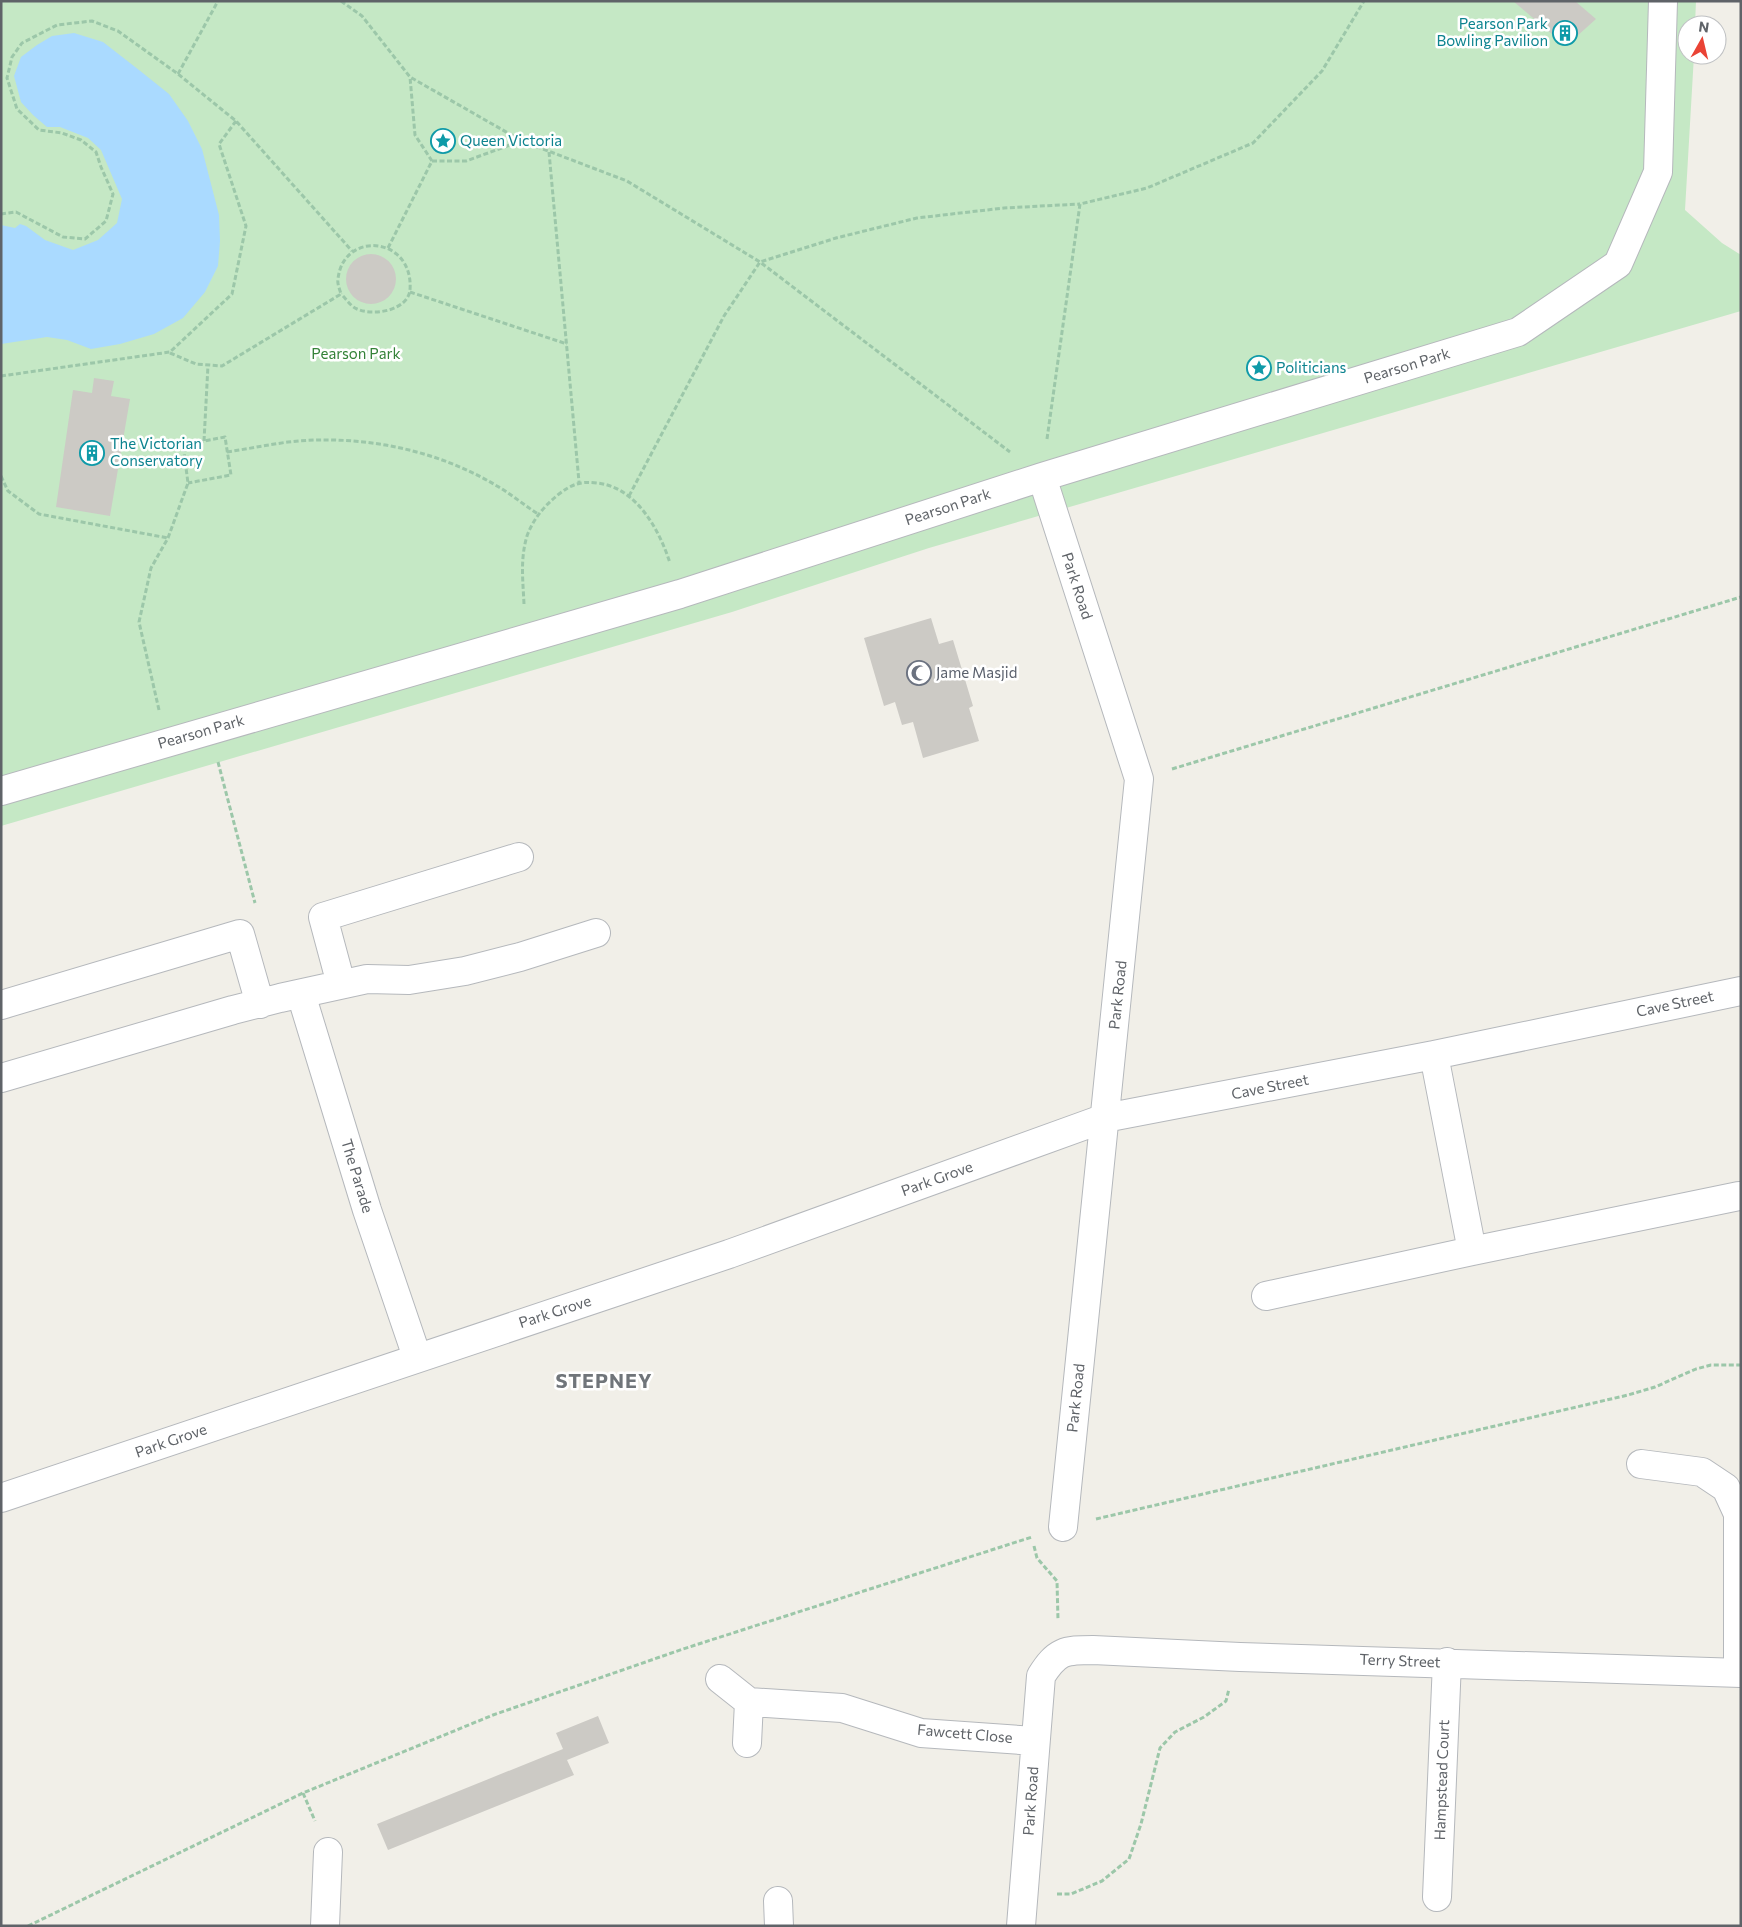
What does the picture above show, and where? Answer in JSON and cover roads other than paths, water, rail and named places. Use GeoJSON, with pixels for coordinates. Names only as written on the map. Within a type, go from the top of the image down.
{"type":"FeatureCollection","features":[{"type":"Feature","properties":{"kind":"street","name":"Pearson Park"},"geometry":{"type":"LineString","coordinates":[[1,791],[680,594],[1042,477],[1518,332],[1618,264],[1658,172],[1663,1]]}},
{"type":"Feature","properties":{"kind":"street","name":"Park Road"},"geometry":{"type":"LineString","coordinates":[[1042,477],[1139,779],[1063,1527]]}},
{"type":"Feature","properties":{"kind":"street"},"geometry":{"type":"LineString","coordinates":[[354,981],[323,917],[519,857]]}},
{"type":"Feature","properties":{"kind":"street"},"geometry":{"type":"LineString","coordinates":[[1,1078],[233,1010],[354,981],[409,980],[465,971],[520,957],[596,932]]}},
{"type":"Feature","properties":{"kind":"street"},"geometry":{"type":"LineString","coordinates":[[1,1006],[240,934],[260,1004]]}},
{"type":"Feature","properties":{"kind":"street","name":"Cave Street"},"geometry":{"type":"LineString","coordinates":[[1105,1118],[1434,1055],[1741,991]]}},
{"type":"Feature","properties":{"kind":"street","name":"The Parade"},"geometry":{"type":"LineString","coordinates":[[301,994],[367,1210],[417,1358]]}},
{"type":"Feature","properties":{"kind":"street"},"geometry":{"type":"LineString","coordinates":[[1434,1055],[1472,1251]]}},
{"type":"Feature","properties":{"kind":"street","name":"Park Grove"},"geometry":{"type":"LineString","coordinates":[[1,1498],[729,1254],[1105,1118]]}},
{"type":"Feature","properties":{"kind":"street"},"geometry":{"type":"LineString","coordinates":[[1266,1296],[1738,1196]]}},
{"type":"Feature","properties":{"kind":"street"},"geometry":{"type":"LineString","coordinates":[[1640,1464],[1702,1472],[1726,1488],[1738,1514],[1740,1673]]}},
{"type":"Feature","properties":{"kind":"street","name":"Terry Street"},"geometry":{"type":"LineString","coordinates":[[1060,1654],[1072,1650],[1093,1650],[1240,1657],[1447,1662],[1740,1673]]}},
{"type":"Feature","properties":{"kind":"street","name":"Park Road"},"geometry":{"type":"LineString","coordinates":[[1021,1926],[1041,1676],[1049,1663],[1060,1654]]}},
{"type":"Feature","properties":{"kind":"street","name":"Hampstead Court"},"geometry":{"type":"LineString","coordinates":[[1437,1897],[1447,1662]]}},
{"type":"Feature","properties":{"kind":"street"},"geometry":{"type":"LineString","coordinates":[[720,1678],[748,1702],[746,1743]]}},
{"type":"Feature","properties":{"kind":"street","name":"Fawcett Close"},"geometry":{"type":"LineString","coordinates":[[748,1702],[842,1708],[920,1733],[1035,1740]]}},
{"type":"Feature","properties":{"kind":"street"},"geometry":{"type":"LineString","coordinates":[[325,1926],[328,1852]]}},
{"type":"Feature","properties":{"kind":"water"},"geometry":{"type":"Polygon","coordinates":[[[74,33],[103,42],[169,94],[188,121],[202,149],[219,215],[220,241],[218,266],[205,292],[183,318],[154,334],[120,344],[91,349],[67,340],[47,337],[1,344],[1,225],[15,228],[20,224],[26,226],[45,240],[73,250],[98,240],[117,223],[122,199],[101,150],[88,138],[60,127],[47,127],[21,102],[14,76],[21,57],[37,45],[52,36],[74,33]]]}},
{"type":"Feature","properties":{"kind":"place","name":"Pearson Park Bowling Pavilion"},"geometry":{"type":"Point","coordinates":[1565,33]}},
{"type":"Feature","properties":{"kind":"place","name":"Queen Victoria"},"geometry":{"type":"Point","coordinates":[443,141]}},
{"type":"Feature","properties":{"kind":"place","name":"Politicians"},"geometry":{"type":"Point","coordinates":[1259,368]}},
{"type":"Feature","properties":{"kind":"place","name":"The Victorian Conservatory"},"geometry":{"type":"Point","coordinates":[92,453]}},
{"type":"Feature","properties":{"kind":"place","name":"Jame Masjid"},"geometry":{"type":"Point","coordinates":[919,673]}},
{"type":"Feature","properties":{"kind":"district","name":"STEPNEY"},"geometry":{"type":"Point","coordinates":[604,1381]}}]}
